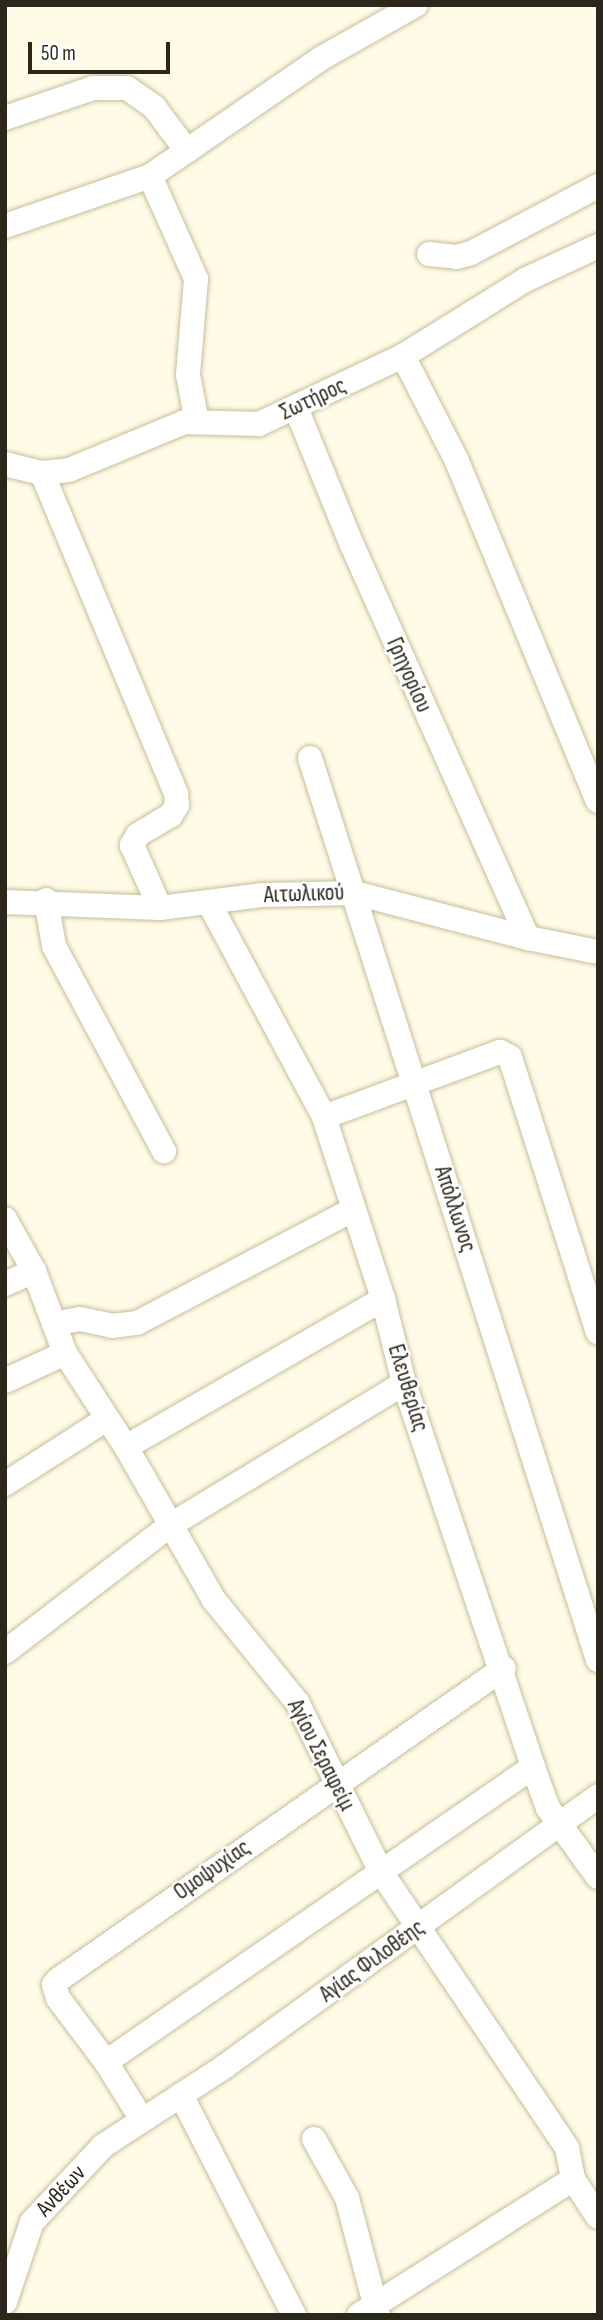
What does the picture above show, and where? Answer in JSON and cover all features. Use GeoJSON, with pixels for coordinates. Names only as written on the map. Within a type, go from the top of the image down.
{"type":"FeatureCollection","features":[{"type":"Feature","properties":{"kind":"street"},"geometry":{"type":"LineString","coordinates":[[5,226],[150,176],[320,59],[416,5]]}},
{"type":"Feature","properties":{"kind":"street"},"geometry":{"type":"LineString","coordinates":[[5,118],[93,88],[127,88],[154,107],[187,151]]}},
{"type":"Feature","properties":{"kind":"street"},"geometry":{"type":"LineString","coordinates":[[150,176],[195,279],[198,293],[188,375],[197,422]]}},
{"type":"Feature","properties":{"kind":"street"},"geometry":{"type":"LineString","coordinates":[[429,254],[457,257],[471,253],[598,186]]}},
{"type":"Feature","properties":{"kind":"street","name":"Σωτήρος"},"geometry":{"type":"LineString","coordinates":[[5,464],[42,473],[69,470],[185,422],[259,424],[403,356],[525,280],[598,246]]}},
{"type":"Feature","properties":{"kind":"street"},"geometry":{"type":"LineString","coordinates":[[403,356],[456,459],[598,801]]}},
{"type":"Feature","properties":{"kind":"street","name":"Γρηγορίου"},"geometry":{"type":"LineString","coordinates":[[296,408],[373,595],[528,939]]}},
{"type":"Feature","properties":{"kind":"street"},"geometry":{"type":"LineString","coordinates":[[42,473],[176,794],[177,805],[171,815],[138,835],[132,845],[160,908]]}},
{"type":"Feature","properties":{"kind":"street","name":"Απόλλωνος"},"geometry":{"type":"LineString","coordinates":[[310,758],[355,892],[598,1660]]}},
{"type":"Feature","properties":{"kind":"street","name":"Αιτωλικού"},"geometry":{"type":"LineString","coordinates":[[5,902],[46,900],[96,909],[160,908],[263,894],[355,892],[595,958]]}},
{"type":"Feature","properties":{"kind":"street"},"geometry":{"type":"LineString","coordinates":[[46,900],[54,946],[164,1152]]}},
{"type":"Feature","properties":{"kind":"street","name":"Ελευθερίας"},"geometry":{"type":"LineString","coordinates":[[209,903],[324,1117],[383,1299],[404,1384],[504,1668],[533,1767],[558,1822],[598,1877]]}},
{"type":"Feature","properties":{"kind":"street"},"geometry":{"type":"LineString","coordinates":[[324,1117],[415,1081],[500,1052],[510,1057],[598,1332]]}},
{"type":"Feature","properties":{"kind":"street"},"geometry":{"type":"LineString","coordinates":[[54,1324],[79,1319],[112,1326],[137,1323],[354,1209]]}},
{"type":"Feature","properties":{"kind":"street","name":"Αγίου Σεραφείμ"},"geometry":{"type":"LineString","coordinates":[[5,1219],[34,1271],[65,1353],[105,1420],[126,1447],[169,1526],[214,1600],[297,1702],[381,1872],[567,2148],[573,2179],[598,2217]]}},
{"type":"Feature","properties":{"kind":"street"},"geometry":{"type":"LineString","coordinates":[[5,1284],[34,1271]]}},
{"type":"Feature","properties":{"kind":"street"},"geometry":{"type":"LineString","coordinates":[[126,1447],[383,1299]]}},
{"type":"Feature","properties":{"kind":"street"},"geometry":{"type":"LineString","coordinates":[[5,1381],[65,1353]]}},
{"type":"Feature","properties":{"kind":"street"},"geometry":{"type":"LineString","coordinates":[[5,1652],[169,1526],[404,1384]]}},
{"type":"Feature","properties":{"kind":"street"},"geometry":{"type":"LineString","coordinates":[[5,1484],[105,1420]]}},
{"type":"Feature","properties":{"kind":"street","name":"Ομοψυχίας"},"geometry":{"type":"LineString","coordinates":[[131,2124],[106,2062],[58,1998],[54,1985],[58,1980],[335,1783],[504,1668]]}},
{"type":"Feature","properties":{"kind":"street"},"geometry":{"type":"LineString","coordinates":[[106,2062],[533,1767]]}},
{"type":"Feature","properties":{"kind":"street","name":"Αγίας Φιλοθέης"},"geometry":{"type":"LineString","coordinates":[[131,2124],[181,2095],[417,1928],[558,1822],[598,1796]]}},
{"type":"Feature","properties":{"kind":"street"},"geometry":{"type":"LineString","coordinates":[[181,2095],[294,2315]]}},
{"type":"Feature","properties":{"kind":"street","name":"Ανθέων"},"geometry":{"type":"LineString","coordinates":[[5,2302],[32,2222],[131,2124]]}},
{"type":"Feature","properties":{"kind":"street"},"geometry":{"type":"LineString","coordinates":[[314,2139],[346,2198],[370,2312],[573,2179]]}}]}
